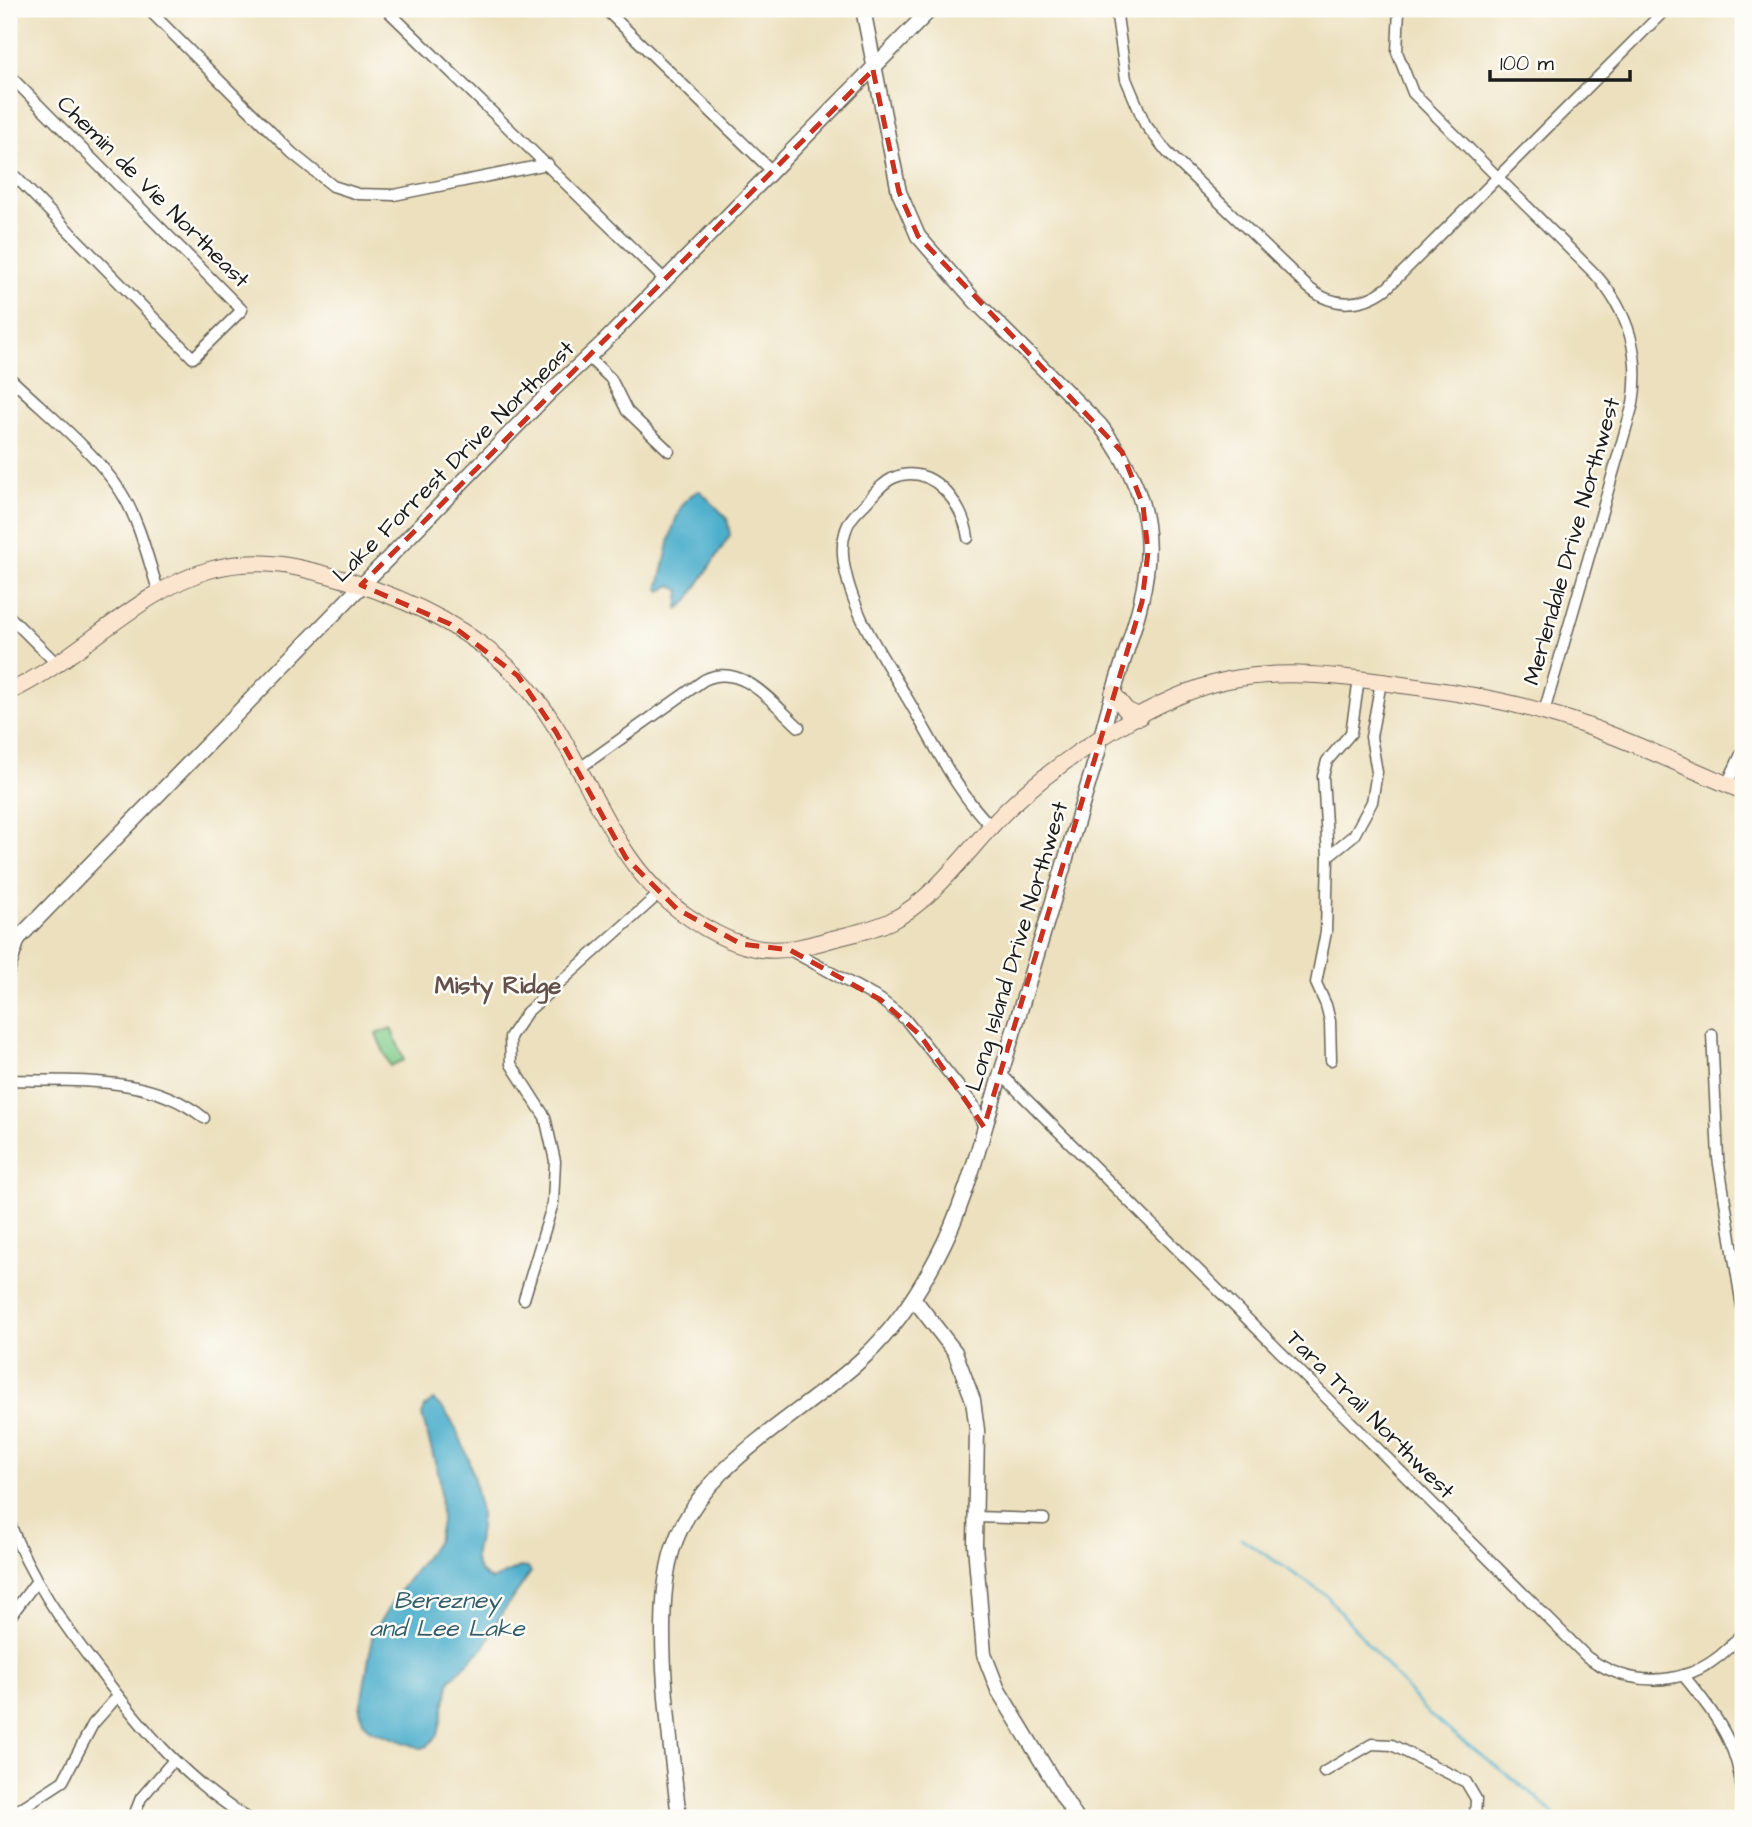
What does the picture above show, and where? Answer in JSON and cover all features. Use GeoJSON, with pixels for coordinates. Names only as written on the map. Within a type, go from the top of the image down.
{"type":"FeatureCollection","features":[{"type":"Feature","properties":{"kind":"main road"},"geometry":{"type":"LineString","coordinates":[[9,692],[59,666],[159,593],[206,571],[256,561],[287,564],[399,597],[450,624],[500,660],[534,695],[626,858],[659,894],[700,925],[725,939],[757,948],[790,950],[881,925],[908,911],[1038,782],[1140,716],[1187,693],[1227,680],[1273,675],[1359,679],[1461,693],[1544,712],[1743,790]]}},
{"type":"Feature","properties":{"kind":"main road"},"geometry":{"type":"LineString","coordinates":[[1113,693],[1126,710],[1140,716]]}},
{"type":"Feature","properties":{"kind":"street"},"geometry":{"type":"LineString","coordinates":[[148,9],[292,153],[333,186],[358,194],[394,195],[548,164]]}},
{"type":"Feature","properties":{"kind":"street"},"geometry":{"type":"LineString","coordinates":[[386,9],[665,280]]}},
{"type":"Feature","properties":{"kind":"street"},"geometry":{"type":"LineString","coordinates":[[605,9],[772,172]]}},
{"type":"Feature","properties":{"kind":"street","name":"Long Island Drive Northwest"},"geometry":{"type":"LineString","coordinates":[[679,1818],[669,1723],[665,1593],[667,1570],[681,1528],[691,1510],[726,1469],[863,1358],[890,1330],[914,1298],[956,1216],[1101,739],[1147,576],[1147,528],[1137,486],[1122,452],[1100,425],[975,301],[918,236],[899,192],[863,9]]}},
{"type":"Feature","properties":{"kind":"street","name":"Lake Forrest Drive Northeast"},"geometry":{"type":"LineString","coordinates":[[9,948],[361,585],[932,9]]}},
{"type":"Feature","properties":{"kind":"street"},"geometry":{"type":"LineString","coordinates":[[1116,9],[1126,79],[1133,101],[1155,139],[1309,288],[1331,302],[1363,302],[1379,295],[1666,9]]}},
{"type":"Feature","properties":{"kind":"street","name":"Merlendale Drive Northwest"},"geometry":{"type":"LineString","coordinates":[[1399,9],[1397,52],[1413,93],[1609,289],[1628,323],[1636,361],[1633,404],[1544,712]]}},
{"type":"Feature","properties":{"kind":"street","name":"Chemin de Vie Northeast"},"geometry":{"type":"LineString","coordinates":[[9,170],[193,358],[242,310],[11,81]]}},
{"type":"Feature","properties":{"kind":"street"},"geometry":{"type":"LineString","coordinates":[[588,357],[611,379],[626,411],[669,451]]}},
{"type":"Feature","properties":{"kind":"street"},"geometry":{"type":"LineString","coordinates":[[9,377],[94,460],[122,494],[132,513],[159,593]]}},
{"type":"Feature","properties":{"kind":"street"},"geometry":{"type":"LineString","coordinates":[[968,538],[963,514],[950,495],[928,478],[907,474],[885,483],[854,515],[845,531],[843,550],[852,594],[865,625],[963,793],[991,826]]}},
{"type":"Feature","properties":{"kind":"street"},"geometry":{"type":"LineString","coordinates":[[9,616],[59,666]]}},
{"type":"Feature","properties":{"kind":"street"},"geometry":{"type":"LineString","coordinates":[[577,771],[704,680],[719,674],[734,675],[747,681],[799,727]]}},
{"type":"Feature","properties":{"kind":"street"},"geometry":{"type":"LineString","coordinates":[[1331,1060],[1330,1021],[1326,1005],[1315,983],[1325,932],[1328,856],[1323,776],[1327,761],[1351,733],[1359,679]]}},
{"type":"Feature","properties":{"kind":"street"},"geometry":{"type":"LineString","coordinates":[[1328,856],[1354,835],[1372,802],[1377,772],[1371,737],[1381,682]]}},
{"type":"Feature","properties":{"kind":"street"},"geometry":{"type":"LineString","coordinates":[[1351,733],[1371,737]]}},
{"type":"Feature","properties":{"kind":"street"},"geometry":{"type":"LineString","coordinates":[[1727,784],[1743,750]]}},
{"type":"Feature","properties":{"kind":"street"},"geometry":{"type":"LineString","coordinates":[[524,1299],[553,1203],[555,1161],[545,1118],[511,1064],[510,1037],[527,1012],[659,894]]}},
{"type":"Feature","properties":{"kind":"street"},"geometry":{"type":"LineString","coordinates":[[9,972],[23,933]]}},
{"type":"Feature","properties":{"kind":"street"},"geometry":{"type":"LineString","coordinates":[[790,950],[881,1000],[905,1020],[973,1104],[984,1127]]}},
{"type":"Feature","properties":{"kind":"street"},"geometry":{"type":"LineString","coordinates":[[1712,1034],[1718,1158],[1743,1313]]}},
{"type":"Feature","properties":{"kind":"street","name":"Tara Trail Northwest"},"geometry":{"type":"LineString","coordinates":[[1000,1073],[1587,1657],[1602,1668],[1636,1680],[1654,1681],[1683,1675],[1719,1656],[1743,1631]]}},
{"type":"Feature","properties":{"kind":"street"},"geometry":{"type":"LineString","coordinates":[[9,1080],[140,1087],[176,1099],[204,1118]]}},
{"type":"Feature","properties":{"kind":"street"},"geometry":{"type":"LineString","coordinates":[[914,1298],[955,1352],[974,1400],[977,1430],[975,1517],[978,1614],[988,1666],[998,1690],[1076,1818]]}},
{"type":"Feature","properties":{"kind":"street"},"geometry":{"type":"LineString","coordinates":[[975,1517],[1044,1519]]}},
{"type":"Feature","properties":{"kind":"street"},"geometry":{"type":"LineString","coordinates":[[9,1521],[36,1582],[57,1616],[145,1732],[210,1793],[247,1818]]}},
{"type":"Feature","properties":{"kind":"street"},"geometry":{"type":"LineString","coordinates":[[9,1618],[36,1582]]}},
{"type":"Feature","properties":{"kind":"street"},"geometry":{"type":"LineString","coordinates":[[1683,1675],[1730,1739],[1738,1764],[1742,1818]]}},
{"type":"Feature","properties":{"kind":"street"},"geometry":{"type":"LineString","coordinates":[[9,1816],[63,1782],[93,1724],[118,1696]]}},
{"type":"Feature","properties":{"kind":"street"},"geometry":{"type":"LineString","coordinates":[[1324,1772],[1372,1744],[1392,1745],[1466,1782],[1476,1799],[1475,1818]]}},
{"type":"Feature","properties":{"kind":"street"},"geometry":{"type":"LineString","coordinates":[[133,1818],[141,1798],[173,1761]]}},
{"type":"Feature","properties":{"kind":"highlighted area"},"geometry":{"type":"Polygon","coordinates":[[[873,70],[899,192],[918,236],[1122,452],[1143,505],[1148,552],[1142,602],[984,1127],[920,1035],[881,1000],[790,950],[741,944],[677,909],[626,858],[556,732],[518,676],[450,624],[361,585],[873,70]]]}},
{"type":"Feature","properties":{"kind":"green space"},"geometry":{"type":"Polygon","coordinates":[[[391,1028],[404,1060],[390,1066],[376,1034],[391,1028]]]}},
{"type":"Feature","properties":{"kind":"water"},"geometry":{"type":"Polygon","coordinates":[[[700,491],[727,518],[730,535],[687,602],[678,609],[680,591],[671,585],[661,591],[658,588],[676,518],[690,496],[700,491]]]}},
{"type":"Feature","properties":{"kind":"water","name":"Berezney and Lee Lake"},"geometry":{"type":"Polygon","coordinates":[[[433,1400],[453,1424],[474,1478],[480,1514],[475,1548],[477,1567],[483,1575],[492,1580],[520,1567],[528,1568],[531,1572],[502,1613],[485,1646],[450,1680],[438,1735],[426,1747],[420,1748],[370,1730],[363,1722],[360,1710],[373,1634],[396,1596],[437,1541],[441,1522],[440,1480],[422,1415],[425,1407],[433,1400]]]}},
{"type":"Feature","properties":{"kind":"waterway"},"geometry":{"type":"LineString","coordinates":[[1241,1538],[1326,1595],[1428,1714],[1536,1797],[1557,1818]]}},
{"type":"Feature","properties":{"kind":"district","name":"Misty Ridge"},"geometry":{"type":"Point","coordinates":[498,985]}}]}
